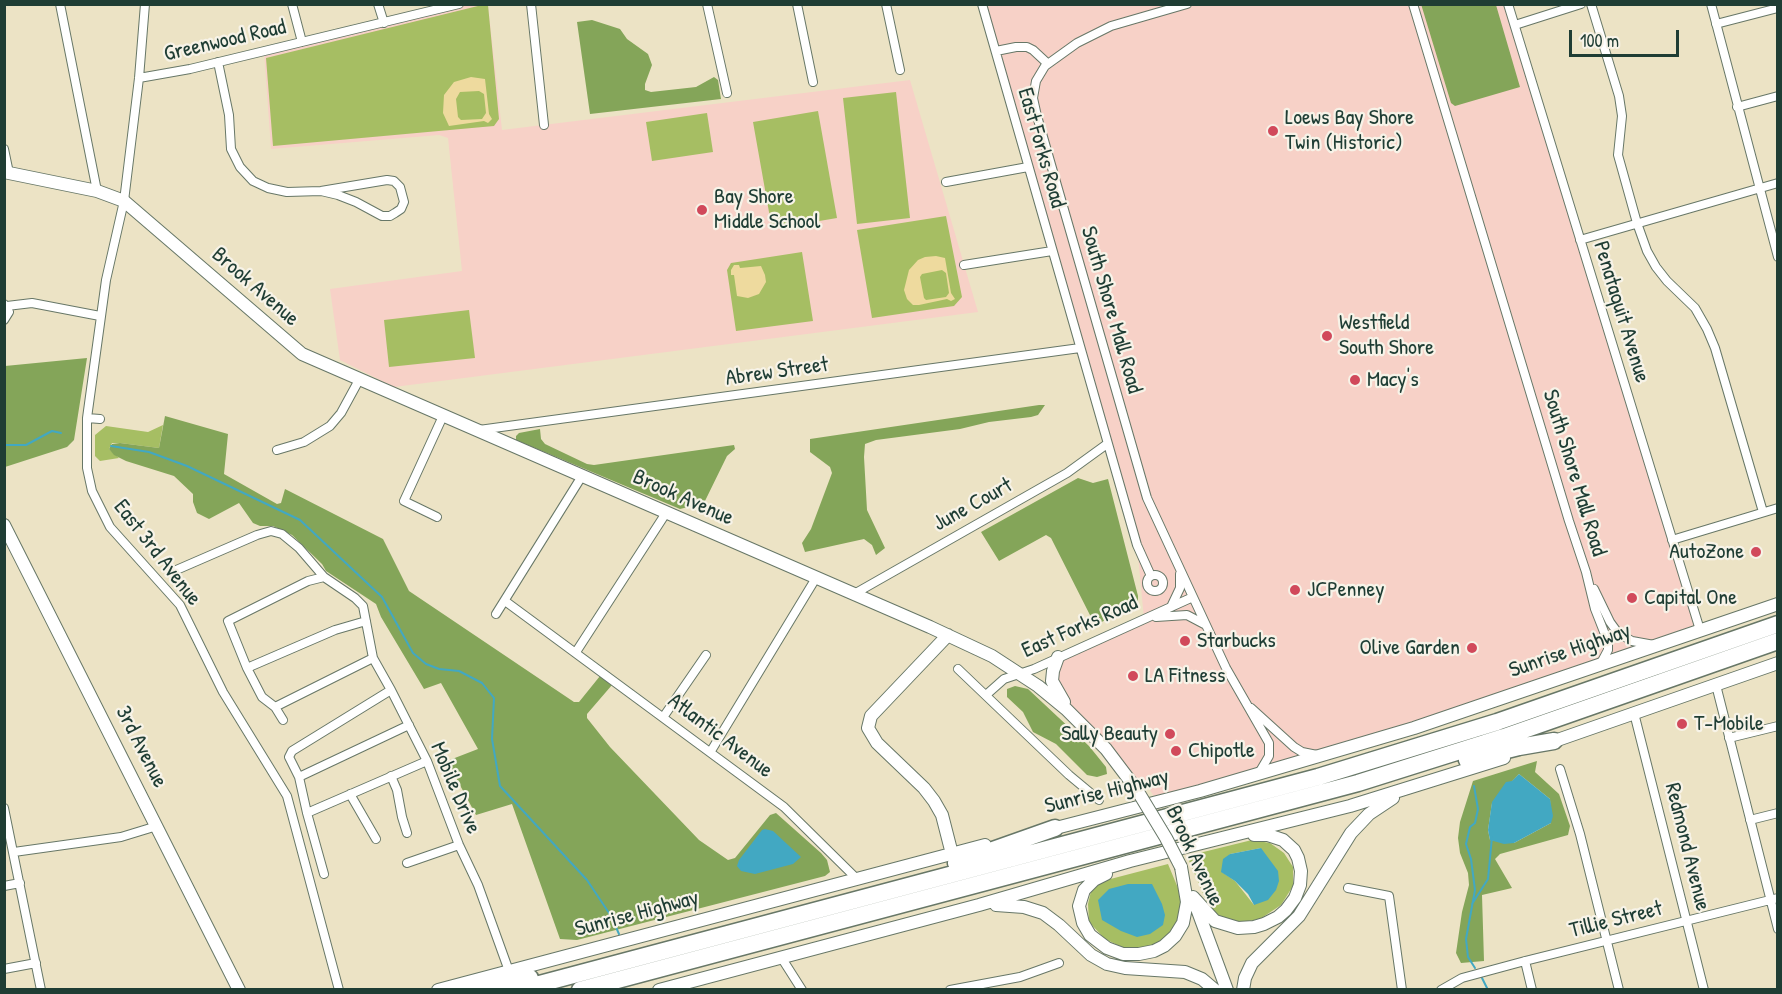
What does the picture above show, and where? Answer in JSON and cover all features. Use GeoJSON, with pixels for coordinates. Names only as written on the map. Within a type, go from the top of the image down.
{"type":"FeatureCollection","features":[{"type":"Feature","properties":{"kind":"highway","name":"Sunrise Highway"},"geometry":{"type":"LineString","coordinates":[[517,990],[1385,758],[1505,720],[1778,624]]}},
{"type":"Feature","properties":{"kind":"highway"},"geometry":{"type":"LineString","coordinates":[[580,990],[1377,777],[1504,737],[1778,641]]}},
{"type":"Feature","properties":{"kind":"highway"},"geometry":{"type":"LineString","coordinates":[[1377,777],[1435,768],[1519,747],[1554,741]]}},
{"type":"Feature","properties":{"kind":"highway"},"geometry":{"type":"LineString","coordinates":[[859,899],[919,875],[1055,828]]}},
{"type":"Feature","properties":{"kind":"highway"},"geometry":{"type":"LineString","coordinates":[[470,990],[532,977],[599,968]]}},
{"type":"Feature","properties":{"kind":"highway"},"geometry":{"type":"LineString","coordinates":[[595,990],[620,979]]}},
{"type":"Feature","properties":{"kind":"main road","name":"Brook Avenue"},"geometry":{"type":"LineString","coordinates":[[7,172],[98,191],[124,201],[302,354],[948,635],[1021,673],[1044,690],[1106,749],[1137,790],[1181,867],[1227,990]]}},
{"type":"Feature","properties":{"kind":"main road","name":"3rd Avenue"},"geometry":{"type":"LineString","coordinates":[[4,525],[239,990]]}},
{"type":"Feature","properties":{"kind":"main road","name":"Sunrise Highway"},"geometry":{"type":"LineString","coordinates":[[438,990],[952,854],[1158,803],[1462,712],[1776,604]]}},
{"type":"Feature","properties":{"kind":"main road"},"geometry":{"type":"LineString","coordinates":[[948,635],[872,716],[868,728],[877,743],[927,791],[934,801],[944,822],[952,854]]}},
{"type":"Feature","properties":{"kind":"main road"},"geometry":{"type":"LineString","coordinates":[[1058,657],[1052,674],[1053,684],[1077,720]]}},
{"type":"Feature","properties":{"kind":"main road"},"geometry":{"type":"LineString","coordinates":[[659,990],[979,905],[1130,861],[1332,811],[1408,789],[1778,663]]}},
{"type":"Feature","properties":{"kind":"main road"},"geometry":{"type":"LineString","coordinates":[[1243,990],[1247,972],[1252,963],[1299,916],[1356,826],[1375,810],[1408,789]]}},
{"type":"Feature","properties":{"kind":"main road"},"geometry":{"type":"LineString","coordinates":[[1193,897],[1215,921],[1238,928],[1254,927],[1269,922],[1282,914],[1292,902],[1300,885],[1301,871],[1298,858],[1291,846],[1279,838],[1268,835],[1232,835]]}},
{"type":"Feature","properties":{"kind":"main road"},"geometry":{"type":"LineString","coordinates":[[1130,861],[1090,883],[1084,890],[1079,906],[1085,927],[1094,939],[1112,950],[1128,954],[1144,953],[1160,948],[1181,928],[1187,906],[1181,867]]}},
{"type":"Feature","properties":{"kind":"main road"},"geometry":{"type":"LineString","coordinates":[[979,905],[1031,908],[1048,916],[1086,951],[1101,961],[1125,968],[1185,972],[1202,979],[1215,990]]}},
{"type":"Feature","properties":{"kind":"street"},"geometry":{"type":"LineString","coordinates":[[60,4],[98,191]]}},
{"type":"Feature","properties":{"kind":"street","name":"East 3rd Avenue"},"geometry":{"type":"LineString","coordinates":[[145,4],[139,78],[124,201],[115,233],[100,316],[87,418],[87,468],[92,491],[110,527],[180,605],[223,692],[287,796],[339,990]]}},
{"type":"Feature","properties":{"kind":"street"},"geometry":{"type":"LineString","coordinates":[[292,4],[302,42]]}},
{"type":"Feature","properties":{"kind":"street"},"geometry":{"type":"LineString","coordinates":[[378,4],[384,23]]}},
{"type":"Feature","properties":{"kind":"street","name":"Greenwood Road"},"geometry":{"type":"LineString","coordinates":[[139,78],[218,62],[459,4]]}},
{"type":"Feature","properties":{"kind":"street"},"geometry":{"type":"LineString","coordinates":[[531,4],[544,125]]}},
{"type":"Feature","properties":{"kind":"street"},"geometry":{"type":"LineString","coordinates":[[707,4],[727,93]]}},
{"type":"Feature","properties":{"kind":"street"},"geometry":{"type":"LineString","coordinates":[[797,4],[813,82]]}},
{"type":"Feature","properties":{"kind":"street"},"geometry":{"type":"LineString","coordinates":[[886,4],[900,70]]}},
{"type":"Feature","properties":{"kind":"street","name":"East Forks Road"},"geometry":{"type":"LineString","coordinates":[[982,4],[1107,444],[1137,545],[1151,576]]}},
{"type":"Feature","properties":{"kind":"street"},"geometry":{"type":"LineString","coordinates":[[996,51],[1012,47],[1027,47],[1034,50],[1047,63],[1083,39],[1105,29],[1187,4]]}},
{"type":"Feature","properties":{"kind":"street","name":"South Shore Mall Road"},"geometry":{"type":"LineString","coordinates":[[1413,4],[1586,572],[1595,609],[1608,644],[1607,652],[1600,665]]}},
{"type":"Feature","properties":{"kind":"street","name":"Penataquit Avenue"},"geometry":{"type":"LineString","coordinates":[[1508,4],[1700,630]]}},
{"type":"Feature","properties":{"kind":"street"},"geometry":{"type":"LineString","coordinates":[[1515,25],[1581,4]]}},
{"type":"Feature","properties":{"kind":"street"},"geometry":{"type":"LineString","coordinates":[[1591,4],[1619,96],[1622,116],[1618,155],[1637,223],[1647,251],[1656,267],[1695,308],[1707,329],[1715,348],[1763,512]]}},
{"type":"Feature","properties":{"kind":"street"},"geometry":{"type":"LineString","coordinates":[[1711,4],[1778,257]]}},
{"type":"Feature","properties":{"kind":"street"},"geometry":{"type":"LineString","coordinates":[[1716,24],[1778,8]]}},
{"type":"Feature","properties":{"kind":"street"},"geometry":{"type":"LineString","coordinates":[[218,62],[229,115],[231,149],[240,167],[253,181],[268,188],[287,192],[321,191],[387,180],[394,181],[400,187],[404,202],[401,209],[395,213],[382,216],[356,202],[321,191]]}},
{"type":"Feature","properties":{"kind":"street","name":"South Shore Mall Road"},"geometry":{"type":"LineString","coordinates":[[1047,63],[1034,89],[1033,98],[1037,116],[1142,480],[1155,517],[1206,626],[1269,746],[1268,759],[1258,774]]}},
{"type":"Feature","properties":{"kind":"street"},"geometry":{"type":"LineString","coordinates":[[1737,107],[1778,96]]}},
{"type":"Feature","properties":{"kind":"street"},"geometry":{"type":"LineString","coordinates":[[4,149],[7,172]]}},
{"type":"Feature","properties":{"kind":"street"},"geometry":{"type":"LineString","coordinates":[[946,182],[1028,167]]}},
{"type":"Feature","properties":{"kind":"street"},"geometry":{"type":"LineString","coordinates":[[1580,240],[1778,183]]}},
{"type":"Feature","properties":{"kind":"street"},"geometry":{"type":"LineString","coordinates":[[964,265],[1052,251]]}},
{"type":"Feature","properties":{"kind":"street"},"geometry":{"type":"LineString","coordinates":[[4,320],[9,312],[6,305],[32,303],[100,316]]}},
{"type":"Feature","properties":{"kind":"street","name":"Abrew Street"},"geometry":{"type":"LineString","coordinates":[[479,430],[1080,348]]}},
{"type":"Feature","properties":{"kind":"street"},"geometry":{"type":"LineString","coordinates":[[277,450],[304,442],[330,426],[341,413],[359,380]]}},
{"type":"Feature","properties":{"kind":"street"},"geometry":{"type":"LineString","coordinates":[[437,517],[404,501],[443,416]]}},
{"type":"Feature","properties":{"kind":"street"},"geometry":{"type":"LineString","coordinates":[[87,418],[100,420]]}},
{"type":"Feature","properties":{"kind":"street","name":"June Court"},"geometry":{"type":"LineString","coordinates":[[854,594],[1067,473],[1107,444]]}},
{"type":"Feature","properties":{"kind":"street"},"geometry":{"type":"LineString","coordinates":[[496,614],[582,476]]}},
{"type":"Feature","properties":{"kind":"street"},"geometry":{"type":"LineString","coordinates":[[1672,540],[1778,508]]}},
{"type":"Feature","properties":{"kind":"street"},"geometry":{"type":"LineString","coordinates":[[576,652],[666,513]]}},
{"type":"Feature","properties":{"kind":"street","name":"Mobile Drive"},"geometry":{"type":"LineString","coordinates":[[174,571],[271,531],[282,534],[299,548],[324,577],[355,597],[363,606],[373,658],[427,761],[459,845],[478,885],[509,971]]}},
{"type":"Feature","properties":{"kind":"street"},"geometry":{"type":"LineString","coordinates":[[1171,607],[1180,588],[1180,571]]}},
{"type":"Feature","properties":{"kind":"street","name":"South Shore Mall Road"},"geometry":{"type":"LineString","coordinates":[[1586,572],[1614,630],[1629,640],[1655,646]]}},
{"type":"Feature","properties":{"kind":"street"},"geometry":{"type":"LineString","coordinates":[[283,720],[275,707],[262,697],[247,668],[228,621],[308,581],[324,577]]}},
{"type":"Feature","properties":{"kind":"street"},"geometry":{"type":"LineString","coordinates":[[711,751],[816,578]]}},
{"type":"Feature","properties":{"kind":"street","name":"East Forks Road"},"geometry":{"type":"LineString","coordinates":[[986,695],[1004,679],[1193,597]]}},
{"type":"Feature","properties":{"kind":"street","name":"Atlantic Avenue"},"geometry":{"type":"LineString","coordinates":[[505,601],[664,716],[784,807],[857,879]]}},
{"type":"Feature","properties":{"kind":"street"},"geometry":{"type":"LineString","coordinates":[[1144,619],[1181,615],[1192,617],[1206,626]]}},
{"type":"Feature","properties":{"kind":"street"},"geometry":{"type":"LineString","coordinates":[[247,668],[335,630],[366,621]]}},
{"type":"Feature","properties":{"kind":"street"},"geometry":{"type":"LineString","coordinates":[[664,716],[706,655]]}},
{"type":"Feature","properties":{"kind":"street"},"geometry":{"type":"LineString","coordinates":[[275,707],[373,658]]}},
{"type":"Feature","properties":{"kind":"street"},"geometry":{"type":"LineString","coordinates":[[958,669],[1069,775],[1099,800]]}},
{"type":"Feature","properties":{"kind":"street"},"geometry":{"type":"LineString","coordinates":[[1716,685],[1750,820],[1774,899],[1778,929]]}},
{"type":"Feature","properties":{"kind":"street"},"geometry":{"type":"LineString","coordinates":[[324,874],[299,777],[289,757],[292,751],[391,690]]}},
{"type":"Feature","properties":{"kind":"street","name":"South Shore Mall Road"},"geometry":{"type":"LineString","coordinates":[[1244,701],[1294,747],[1302,752],[1320,756]]}},
{"type":"Feature","properties":{"kind":"street","name":"Redmond Avenue"},"geometry":{"type":"LineString","coordinates":[[1634,713],[1704,990]]}},
{"type":"Feature","properties":{"kind":"street"},"geometry":{"type":"LineString","coordinates":[[299,777],[409,725]]}},
{"type":"Feature","properties":{"kind":"street"},"geometry":{"type":"LineString","coordinates":[[1729,738],[1778,726]]}},
{"type":"Feature","properties":{"kind":"street"},"geometry":{"type":"LineString","coordinates":[[307,813],[427,761]]}},
{"type":"Feature","properties":{"kind":"street"},"geometry":{"type":"LineString","coordinates":[[1560,769],[1580,834],[1619,990]]}},
{"type":"Feature","properties":{"kind":"street"},"geometry":{"type":"LineString","coordinates":[[391,776],[397,789],[407,833]]}},
{"type":"Feature","properties":{"kind":"street"},"geometry":{"type":"LineString","coordinates":[[350,794],[376,839]]}},
{"type":"Feature","properties":{"kind":"street"},"geometry":{"type":"LineString","coordinates":[[4,808],[41,990]]}},
{"type":"Feature","properties":{"kind":"street"},"geometry":{"type":"LineString","coordinates":[[1750,820],[1778,813]]}},
{"type":"Feature","properties":{"kind":"street"},"geometry":{"type":"LineString","coordinates":[[14,852],[121,837],[158,826]]}},
{"type":"Feature","properties":{"kind":"street"},"geometry":{"type":"LineString","coordinates":[[407,863],[459,845]]}},
{"type":"Feature","properties":{"kind":"street"},"geometry":{"type":"LineString","coordinates":[[4,886],[20,883]]}},
{"type":"Feature","properties":{"kind":"street"},"geometry":{"type":"LineString","coordinates":[[1348,888],[1389,896],[1402,990]]}},
{"type":"Feature","properties":{"kind":"street","name":"Tillie Street"},"geometry":{"type":"LineString","coordinates":[[1441,990],[1462,978],[1774,899]]}},
{"type":"Feature","properties":{"kind":"street"},"geometry":{"type":"LineString","coordinates":[[781,957],[802,990]]}},
{"type":"Feature","properties":{"kind":"street"},"geometry":{"type":"LineString","coordinates":[[1525,961],[1532,990]]}},
{"type":"Feature","properties":{"kind":"street"},"geometry":{"type":"LineString","coordinates":[[4,969],[36,963]]}},
{"type":"Feature","properties":{"kind":"street"},"geometry":{"type":"LineString","coordinates":[[950,990],[1020,977],[1059,963]]}},
{"type":"Feature","properties":{"kind":"shaded area","name":"Bay Shore Middle School"},"geometry":{"type":"Polygon","coordinates":[[[459,5],[488,5],[502,130],[910,80],[978,312],[394,387],[340,360],[330,289],[462,271],[448,138],[439,135],[271,149],[264,51],[459,5]]]}},
{"type":"Feature","properties":{"kind":"shaded area"},"geometry":{"type":"Polygon","coordinates":[[[982,5],[1508,5],[1700,630],[1472,709],[1158,803],[1148,787],[1137,790],[1054,687],[1058,657],[1144,619],[1137,545],[982,5]]]}},
{"type":"Feature","properties":{"kind":"green space"},"geometry":{"type":"Polygon","coordinates":[[[1421,4],[1496,5],[1520,87],[1455,106],[1451,103],[1421,4]]]}},
{"type":"Feature","properties":{"kind":"green space"},"geometry":{"type":"Polygon","coordinates":[[[488,5],[499,119],[494,126],[273,146],[266,58],[488,5]]]}},
{"type":"Feature","properties":{"kind":"green space"},"geometry":{"type":"Polygon","coordinates":[[[592,20],[620,29],[627,39],[648,54],[652,65],[645,90],[651,92],[696,87],[714,77],[718,80],[721,99],[590,114],[577,22],[592,20]]]}},
{"type":"Feature","properties":{"kind":"green space"},"geometry":{"type":"Polygon","coordinates":[[[896,92],[910,218],[857,224],[843,98],[896,92]]]}},
{"type":"Feature","properties":{"kind":"green space"},"geometry":{"type":"Polygon","coordinates":[[[818,111],[837,218],[772,229],[753,122],[818,111]]]}},
{"type":"Feature","properties":{"kind":"green space"},"geometry":{"type":"Polygon","coordinates":[[[707,113],[713,152],[652,161],[646,122],[707,113]]]}},
{"type":"Feature","properties":{"kind":"green space"},"geometry":{"type":"Polygon","coordinates":[[[946,216],[962,297],[954,306],[872,318],[857,230],[946,216]]]}},
{"type":"Feature","properties":{"kind":"green space"},"geometry":{"type":"Polygon","coordinates":[[[802,252],[813,321],[736,331],[727,270],[731,263],[802,252]]]}},
{"type":"Feature","properties":{"kind":"green space"},"geometry":{"type":"Polygon","coordinates":[[[469,310],[475,358],[389,367],[384,320],[469,310]]]}},
{"type":"Feature","properties":{"kind":"green space"},"geometry":{"type":"Polygon","coordinates":[[[87,358],[74,440],[67,447],[5,467],[5,366],[87,358]]]}},
{"type":"Feature","properties":{"kind":"green space"},"geometry":{"type":"Polygon","coordinates":[[[1045,405],[1038,415],[1031,417],[876,440],[865,444],[867,510],[885,548],[876,555],[872,545],[864,539],[805,552],[802,543],[811,529],[832,473],[830,467],[810,452],[810,439],[1045,405]]]}},
{"type":"Feature","properties":{"kind":"green space"},"geometry":{"type":"Polygon","coordinates":[[[165,416],[228,434],[224,474],[277,504],[281,503],[285,489],[383,539],[409,591],[574,702],[579,702],[600,676],[612,685],[587,714],[587,718],[610,747],[699,840],[728,860],[735,858],[770,815],[776,813],[821,853],[827,860],[830,872],[825,876],[577,940],[560,939],[512,804],[476,815],[447,761],[478,749],[441,683],[424,689],[381,617],[376,604],[326,571],[322,564],[292,535],[273,526],[260,526],[253,523],[239,503],[209,519],[197,513],[193,494],[174,476],[126,461],[114,455],[109,449],[112,444],[120,443],[159,448],[165,416]]]}},
{"type":"Feature","properties":{"kind":"green space"},"geometry":{"type":"Polygon","coordinates":[[[163,425],[159,448],[112,443],[109,449],[119,458],[100,461],[95,456],[95,435],[106,426],[148,432],[163,425]]]}},
{"type":"Feature","properties":{"kind":"green space"},"geometry":{"type":"Polygon","coordinates":[[[540,429],[541,439],[545,444],[587,464],[594,465],[734,445],[735,449],[727,456],[704,503],[680,509],[516,440],[519,433],[540,429]]]}},
{"type":"Feature","properties":{"kind":"green space"},"geometry":{"type":"Polygon","coordinates":[[[1078,478],[1093,483],[1108,479],[1138,596],[1138,602],[1134,607],[1095,625],[1051,538],[1046,535],[999,561],[981,532],[1078,478]]]}},
{"type":"Feature","properties":{"kind":"green space"},"geometry":{"type":"Polygon","coordinates":[[[1015,686],[1028,689],[1089,746],[1106,767],[1107,774],[1097,777],[1087,775],[1056,744],[1033,732],[1023,712],[1007,697],[1007,689],[1015,686]]]}},
{"type":"Feature","properties":{"kind":"green space"},"geometry":{"type":"Polygon","coordinates":[[[1537,761],[1535,772],[1559,794],[1570,826],[1568,835],[1500,854],[1495,859],[1512,888],[1482,895],[1484,961],[1461,963],[1456,953],[1462,912],[1469,885],[1458,838],[1460,822],[1473,781],[1537,761]],[[1519,774],[1492,803],[1488,830],[1490,840],[1514,843],[1551,823],[1550,799],[1519,774]]]}},
{"type":"Feature","properties":{"kind":"green space"},"geometry":{"type":"Polygon","coordinates":[[[1252,840],[1270,843],[1284,853],[1293,867],[1293,886],[1281,905],[1260,919],[1242,922],[1221,918],[1208,905],[1187,856],[1252,840]],[[1261,848],[1230,854],[1222,872],[1235,881],[1254,905],[1261,848]]]}},
{"type":"Feature","properties":{"kind":"green space"},"geometry":{"type":"Polygon","coordinates":[[[1168,864],[1180,893],[1182,907],[1181,919],[1169,938],[1145,950],[1126,949],[1105,939],[1089,922],[1088,904],[1091,891],[1099,882],[1168,864]]]}},
{"type":"Feature","properties":{"kind":"sand"},"geometry":{"type":"Polygon","coordinates":[[[471,77],[485,79],[489,114],[492,119],[488,123],[484,121],[449,126],[443,113],[444,95],[454,82],[471,77]],[[479,91],[460,92],[456,99],[458,117],[461,120],[482,119],[486,113],[484,94],[479,91]]]}},
{"type":"Feature","properties":{"kind":"sand"},"geometry":{"type":"Polygon","coordinates":[[[925,257],[945,258],[951,293],[955,299],[913,305],[907,299],[904,290],[909,270],[918,260],[925,257]],[[942,270],[922,274],[920,277],[926,300],[946,297],[949,293],[946,273],[942,270]]]}},
{"type":"Feature","properties":{"kind":"sand"},"geometry":{"type":"Polygon","coordinates":[[[734,265],[739,265],[740,268],[761,266],[766,282],[759,294],[748,298],[737,296],[734,275],[731,275],[734,265]]]}},
{"type":"Feature","properties":{"kind":"water"},"geometry":{"type":"Polygon","coordinates":[[[1519,774],[1550,799],[1553,816],[1551,823],[1514,843],[1504,844],[1490,840],[1488,830],[1492,802],[1506,782],[1512,781],[1519,774]]]}},
{"type":"Feature","properties":{"kind":"water"},"geometry":{"type":"Polygon","coordinates":[[[765,829],[773,831],[801,857],[793,864],[755,874],[741,871],[737,866],[739,860],[765,829]]]}},
{"type":"Feature","properties":{"kind":"water"},"geometry":{"type":"Polygon","coordinates":[[[1261,848],[1278,871],[1279,881],[1276,890],[1268,900],[1254,905],[1248,894],[1235,881],[1221,872],[1223,859],[1230,854],[1261,848]]]}},
{"type":"Feature","properties":{"kind":"water"},"geometry":{"type":"Polygon","coordinates":[[[1128,884],[1152,884],[1162,904],[1165,915],[1163,925],[1150,934],[1137,937],[1102,920],[1098,900],[1109,889],[1128,884]]]}},
{"type":"Feature","properties":{"kind":"waterway"},"geometry":{"type":"LineString","coordinates":[[4,445],[26,445],[52,431],[61,433]]}},
{"type":"Feature","properties":{"kind":"waterway"},"geometry":{"type":"LineString","coordinates":[[111,446],[149,452],[187,466],[300,520],[382,597],[413,653],[426,664],[439,669],[459,671],[482,683],[494,698],[492,739],[500,786],[587,880],[611,916],[619,934]]}},
{"type":"Feature","properties":{"kind":"waterway"},"geometry":{"type":"LineString","coordinates":[[1474,786],[1478,809],[1466,844],[1471,859],[1475,890],[1466,939],[1468,957],[1475,968]]}},
{"type":"Feature","properties":{"kind":"waterway"},"geometry":{"type":"LineString","coordinates":[[1472,904],[1488,879],[1492,837]]}},
{"type":"Feature","properties":{"kind":"waterway"},"geometry":{"type":"LineString","coordinates":[[1482,978],[1488,990]]}},
{"type":"Feature","properties":{"kind":"place","name":"Loews Bay Shore Twin (Historic)"},"geometry":{"type":"Point","coordinates":[1273,131]}},
{"type":"Feature","properties":{"kind":"place","name":"Bay Shore Middle School"},"geometry":{"type":"Point","coordinates":[702,210]}},
{"type":"Feature","properties":{"kind":"place","name":"Westfield South Shore"},"geometry":{"type":"Point","coordinates":[1327,336]}},
{"type":"Feature","properties":{"kind":"place","name":"Macy's"},"geometry":{"type":"Point","coordinates":[1355,380]}},
{"type":"Feature","properties":{"kind":"place","name":"AutoZone"},"geometry":{"type":"Point","coordinates":[1756,552]}},
{"type":"Feature","properties":{"kind":"place","name":"JCPenney"},"geometry":{"type":"Point","coordinates":[1295,590]}},
{"type":"Feature","properties":{"kind":"place","name":"Capital One"},"geometry":{"type":"Point","coordinates":[1632,598]}},
{"type":"Feature","properties":{"kind":"place","name":"Starbucks"},"geometry":{"type":"Point","coordinates":[1185,641]}},
{"type":"Feature","properties":{"kind":"place","name":"Olive Garden"},"geometry":{"type":"Point","coordinates":[1472,648]}},
{"type":"Feature","properties":{"kind":"place","name":"LA Fitness"},"geometry":{"type":"Point","coordinates":[1133,676]}},
{"type":"Feature","properties":{"kind":"place","name":"T-Mobile"},"geometry":{"type":"Point","coordinates":[1682,724]}},
{"type":"Feature","properties":{"kind":"place","name":"Sally Beauty"},"geometry":{"type":"Point","coordinates":[1170,734]}},
{"type":"Feature","properties":{"kind":"place","name":"Chipotle"},"geometry":{"type":"Point","coordinates":[1176,751]}}]}
